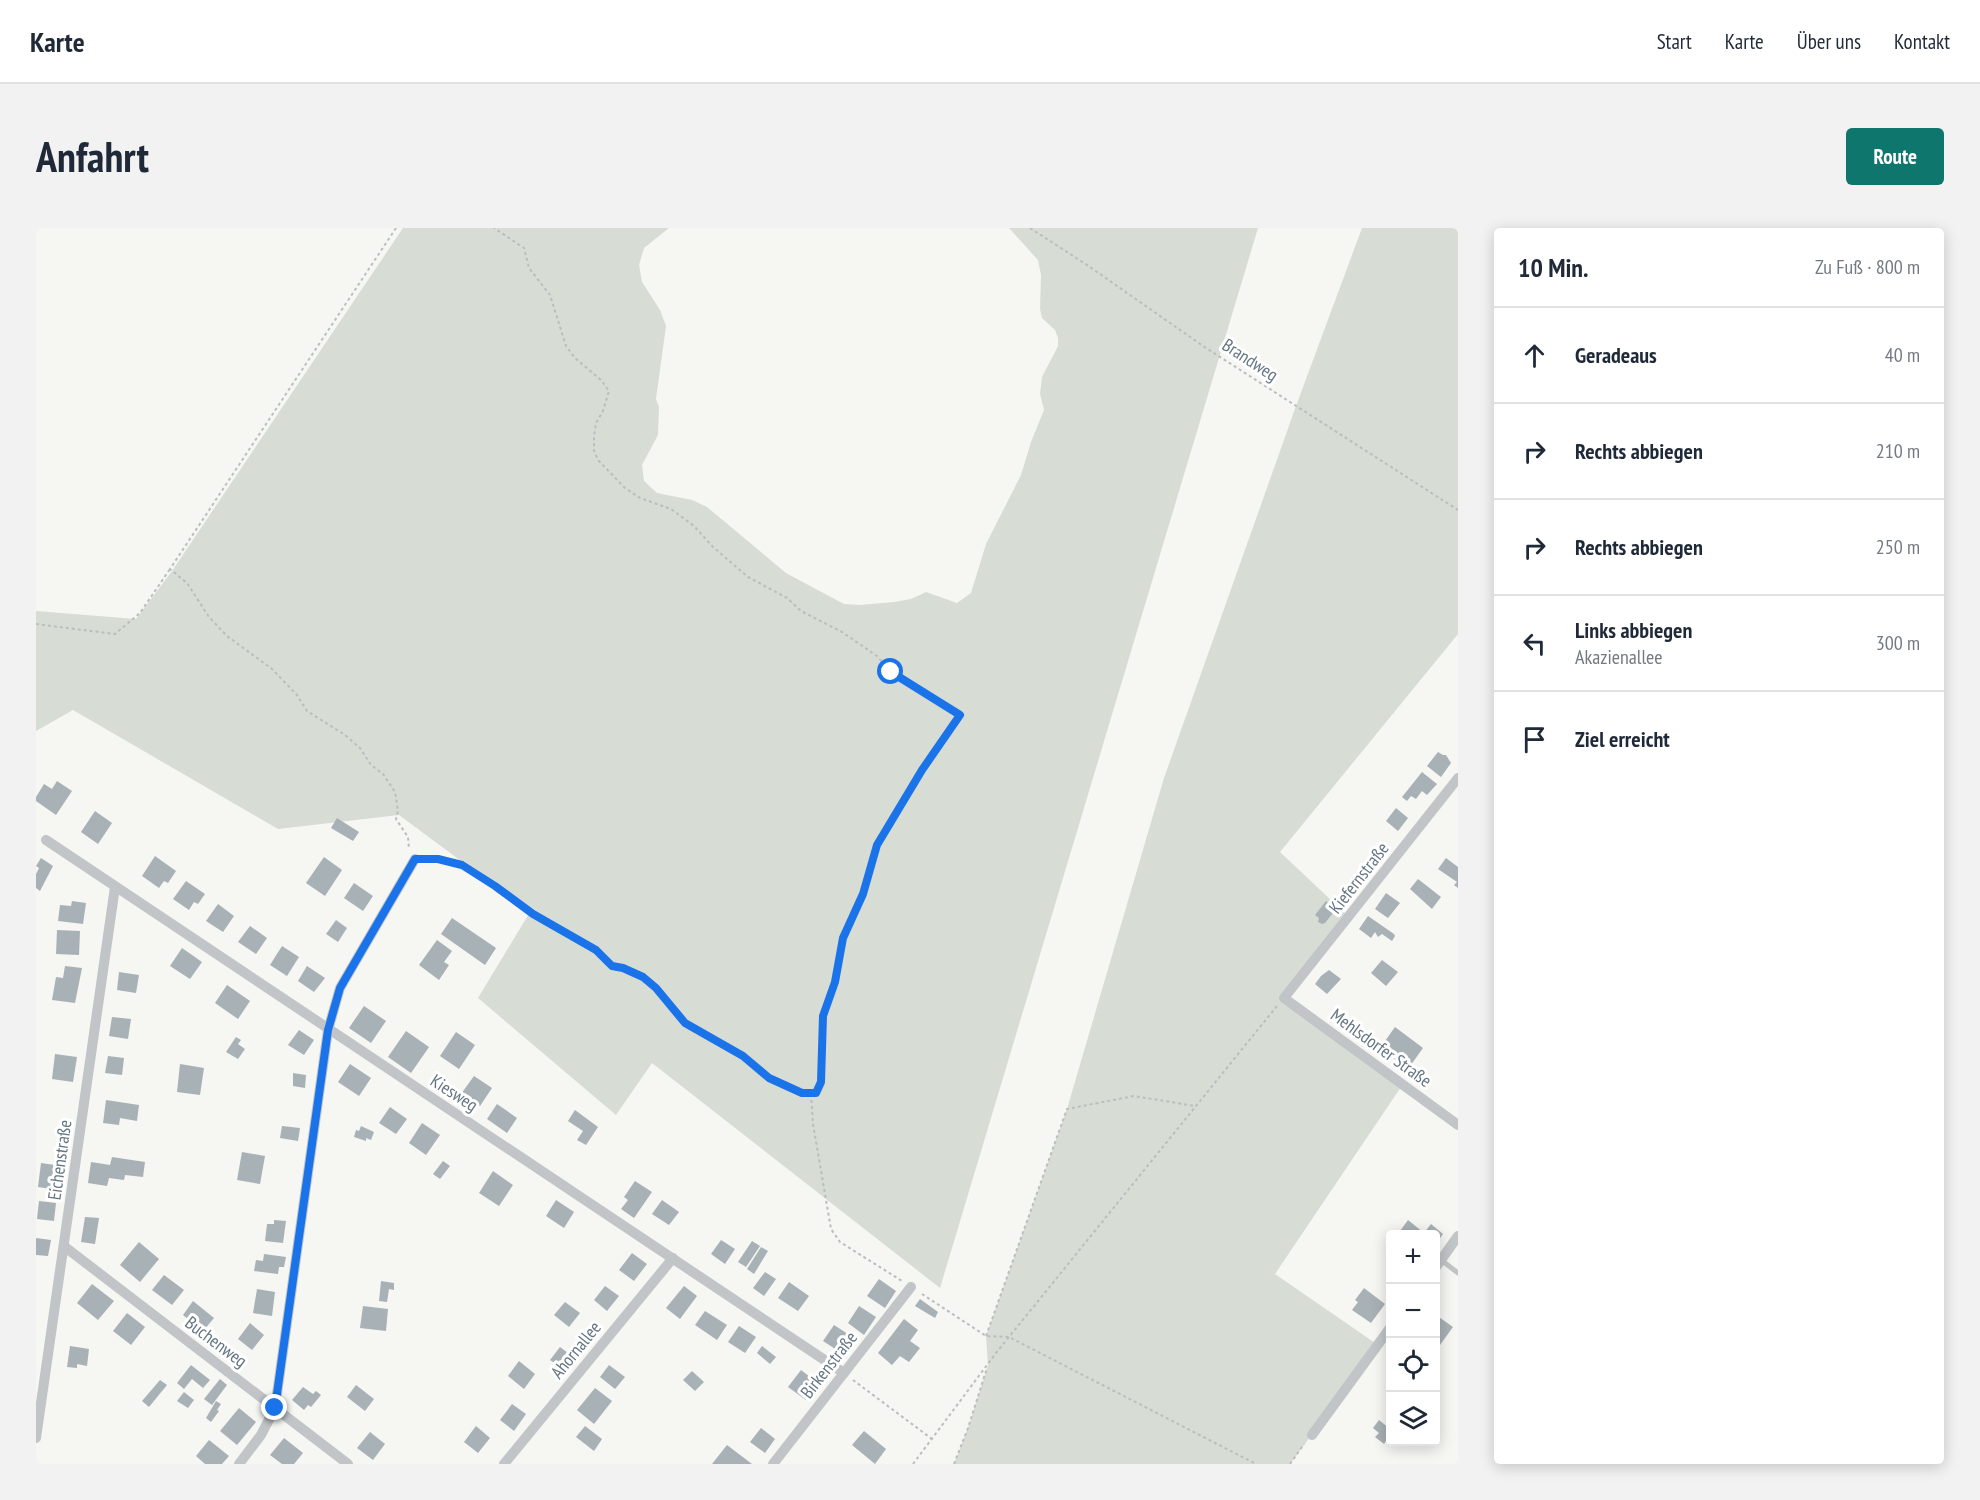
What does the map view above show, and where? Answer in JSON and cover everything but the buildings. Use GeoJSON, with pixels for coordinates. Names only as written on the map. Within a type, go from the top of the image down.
{"type":"FeatureCollection","features":[{"type":"Feature","properties":{"kind":"street","name":"Kiefernstraße"},"geometry":{"type":"LineString","coordinates":[[1284,998],[1458,778]]}},
{"type":"Feature","properties":{"kind":"street","name":"Kiesweg"},"geometry":{"type":"LineString","coordinates":[[46,840],[844,1373]]}},
{"type":"Feature","properties":{"kind":"street"},"geometry":{"type":"LineString","coordinates":[[239,1464],[261,1435],[275,1408],[328,1030],[340,988],[415,859]]}},
{"type":"Feature","properties":{"kind":"street","name":"Eichenstraße"},"geometry":{"type":"LineString","coordinates":[[36,1438],[115,888]]}},
{"type":"Feature","properties":{"kind":"street","name":"Mehlsdorfer Straße"},"geometry":{"type":"LineString","coordinates":[[1284,998],[1458,1125]]}},
{"type":"Feature","properties":{"kind":"street"},"geometry":{"type":"LineString","coordinates":[[1440,1260],[1458,1236]]}},
{"type":"Feature","properties":{"kind":"street","name":"Buchenweg"},"geometry":{"type":"LineString","coordinates":[[65,1247],[348,1464]]}},
{"type":"Feature","properties":{"kind":"street","name":"Ahornallee"},"geometry":{"type":"LineString","coordinates":[[504,1464],[673,1258]]}},
{"type":"Feature","properties":{"kind":"street","name":"Birkenstraße"},"geometry":{"type":"LineString","coordinates":[[773,1464],[911,1287]]}},
{"type":"Feature","properties":{"kind":"street"},"geometry":{"type":"LineString","coordinates":[[1312,1435],[1386,1333]]}},
{"type":"Feature","properties":{"kind":"lane"},"geometry":{"type":"LineString","coordinates":[[1440,1264],[1458,1273]]}},
{"type":"Feature","properties":{"kind":"path"},"geometry":{"type":"LineString","coordinates":[[36,624],[115,634],[140,613],[396,228]]}},
{"type":"Feature","properties":{"kind":"path"},"geometry":{"type":"LineString","coordinates":[[170,569],[187,583],[209,617],[227,636],[272,669],[297,695],[307,711],[345,735],[360,748],[371,765],[383,774],[395,792],[398,811],[396,819],[408,837],[407,847],[415,859],[438,859],[462,865],[533,914],[596,950],[612,966],[643,977],[656,988],[685,1023],[743,1056],[769,1078],[802,1093],[816,1093],[821,1082],[823,1016],[835,982],[843,938],[863,894],[877,845],[922,770],[960,715],[891,672],[877,656],[842,632],[801,610],[787,598],[748,578],[713,547],[694,526],[671,509],[640,498],[625,488],[611,474],[598,460],[594,451],[596,423],[603,411],[609,391],[601,380],[575,358],[566,346],[550,295],[529,268],[524,248],[494,228]]}},
{"type":"Feature","properties":{"kind":"path","name":"Brandweg"},"geometry":{"type":"LineString","coordinates":[[1030,228],[1203,346],[1458,510]]}},
{"type":"Feature","properties":{"kind":"path"},"geometry":{"type":"LineString","coordinates":[[913,1464],[1009,1337],[1284,998]]}},
{"type":"Feature","properties":{"kind":"path"},"geometry":{"type":"LineString","coordinates":[[811,1093],[813,1124],[831,1229],[840,1242],[986,1336],[1009,1337],[1256,1464]]}},
{"type":"Feature","properties":{"kind":"path"},"geometry":{"type":"LineString","coordinates":[[986,1336],[1067,1109],[1134,1096],[1196,1106]]}},
{"type":"Feature","properties":{"kind":"path"},"geometry":{"type":"LineString","coordinates":[[954,1464],[988,1365]]}},
{"type":"Feature","properties":{"kind":"path"},"geometry":{"type":"LineString","coordinates":[[844,1373],[932,1439]]}},
{"type":"Feature","properties":{"kind":"path"},"geometry":{"type":"LineString","coordinates":[[1290,1464],[1312,1435]]}},
{"type":"Feature","properties":{"kind":"shaded area"},"geometry":{"type":"Polygon","coordinates":[[[403,228],[669,228],[644,248],[639,265],[642,282],[660,310],[666,326],[656,399],[659,407],[658,435],[642,465],[644,481],[657,493],[692,500],[707,507],[786,573],[844,604],[860,605],[911,599],[926,592],[957,603],[971,593],[986,544],[1021,475],[1044,410],[1040,394],[1042,377],[1058,346],[1058,338],[1055,330],[1042,318],[1041,275],[1038,260],[1009,228],[1258,228],[940,1288],[652,1063],[616,1115],[478,998],[530,912],[399,815],[278,829],[73,710],[36,731],[36,611],[136,619],[172,571],[403,228]]]}},
{"type":"Feature","properties":{"kind":"shaded area"},"geometry":{"type":"Polygon","coordinates":[[[1362,228],[1458,228],[1458,634],[1280,852],[1349,917],[1284,998],[1403,1084],[1275,1274],[1378,1345],[1290,1464],[954,1464],[988,1365],[986,1336],[1067,1109],[1164,778],[1296,406],[1362,228]]]}},
{"type":"Feature","properties":{"kind":"route"},"geometry":{"type":"LineString","coordinates":[[275,1408],[328,1030],[340,988],[415,859],[438,859],[462,865],[533,914],[596,950],[612,966],[643,977],[656,988],[685,1023],[743,1056],[769,1078],[802,1093],[816,1093],[821,1082],[823,1016],[835,982],[843,938],[863,894],[877,845],[922,770],[960,715],[891,672]]}}]}
